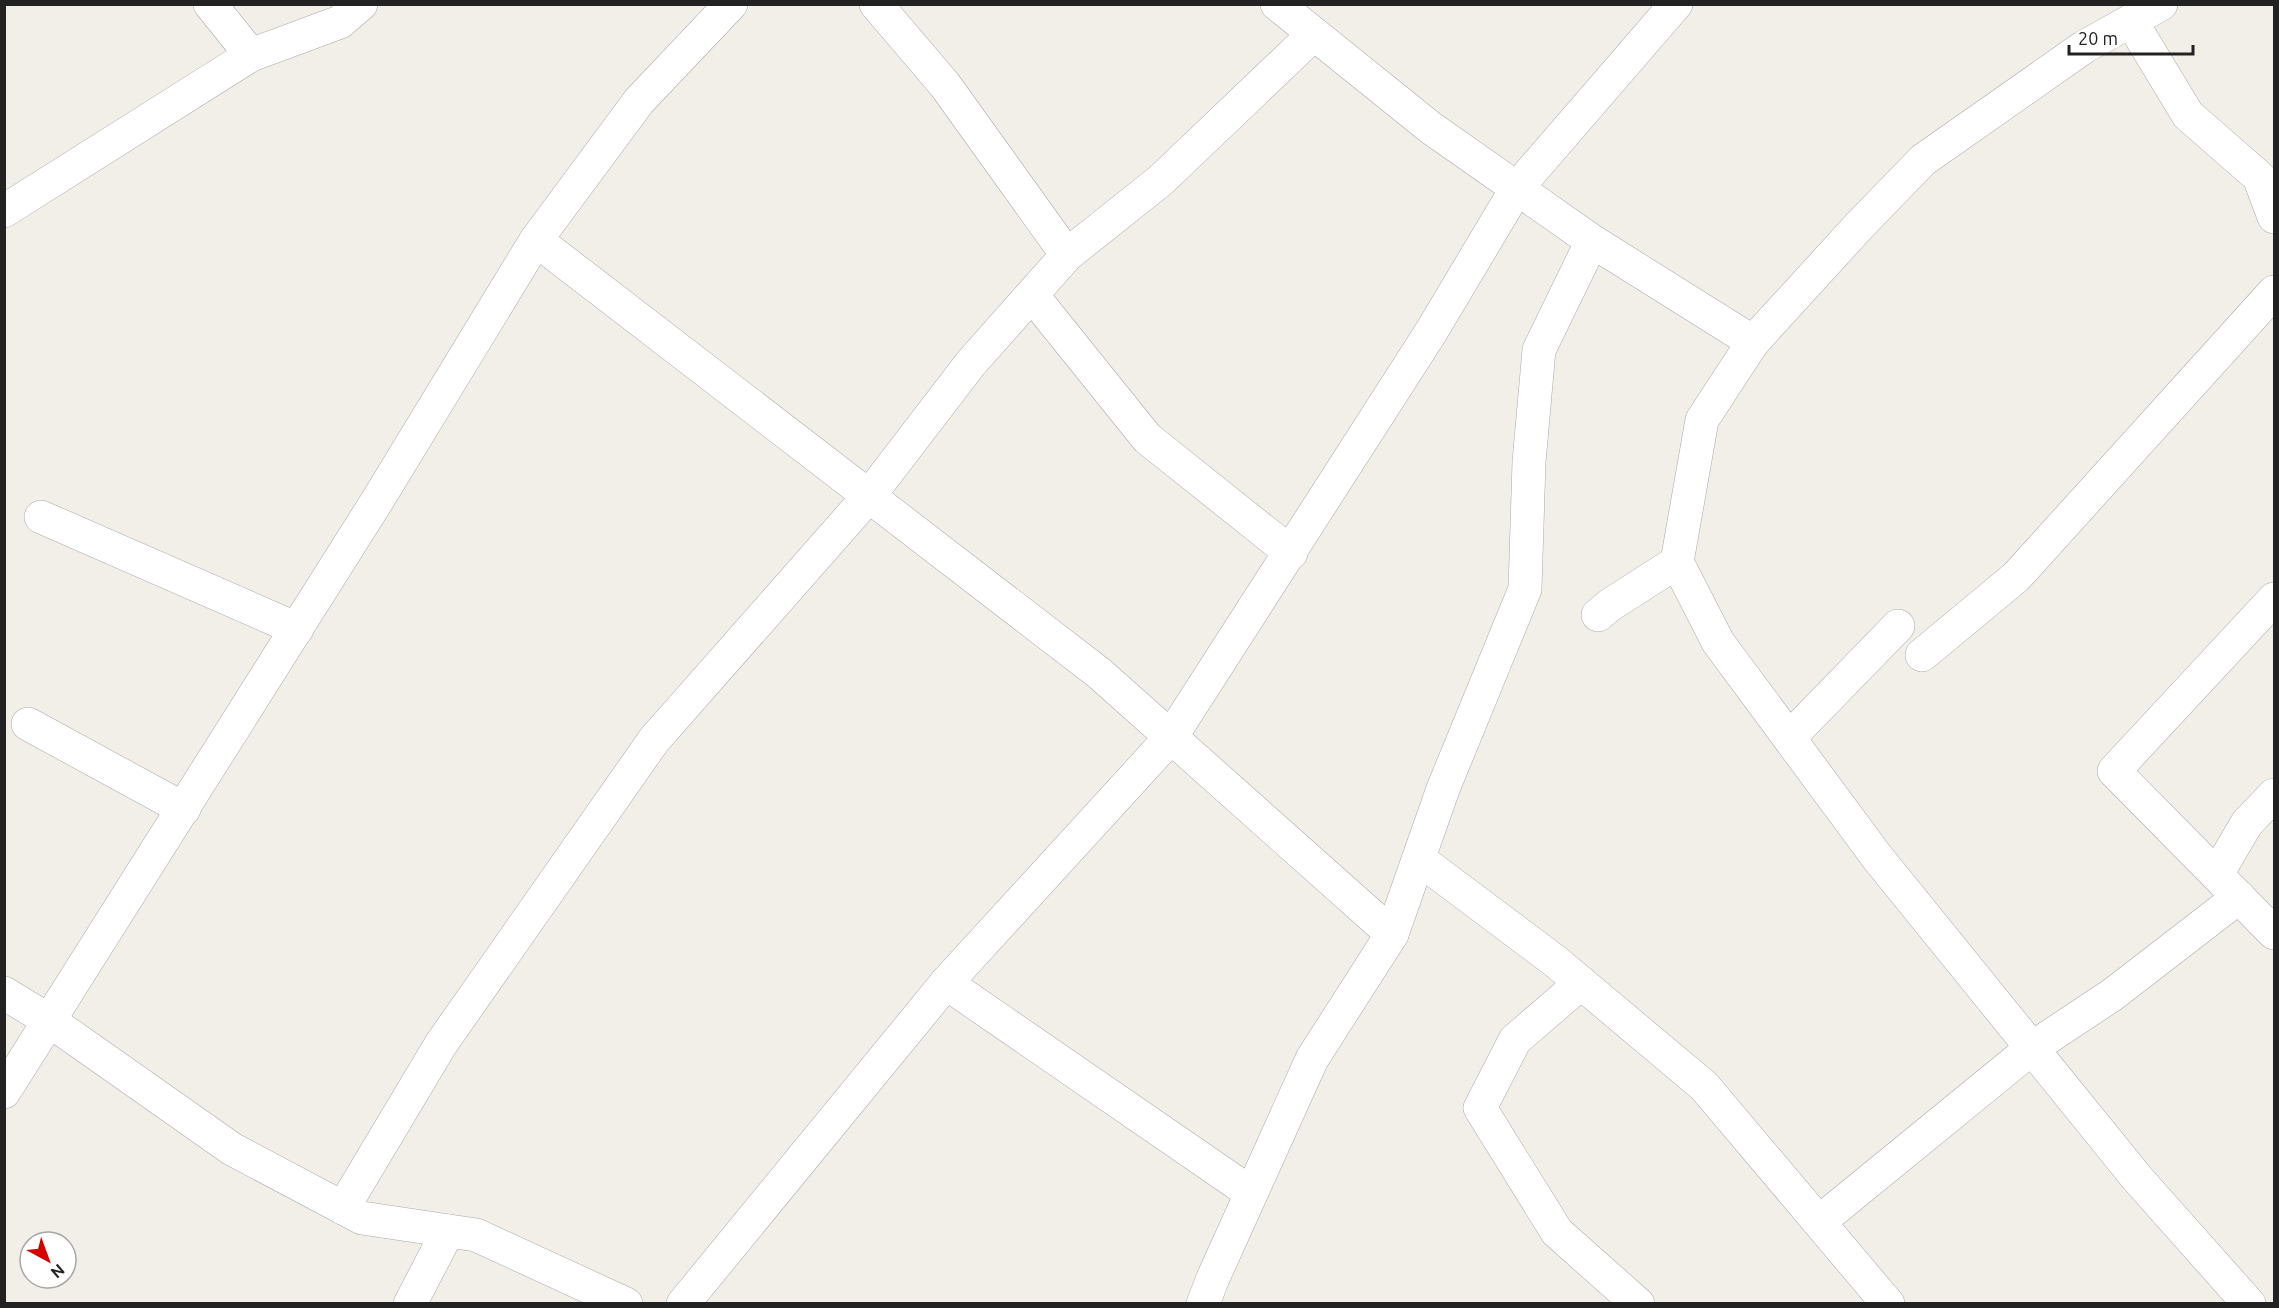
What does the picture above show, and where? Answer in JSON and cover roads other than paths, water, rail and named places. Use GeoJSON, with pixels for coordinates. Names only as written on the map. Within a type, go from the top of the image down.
{"type":"FeatureCollection","features":[{"type":"Feature","properties":{"kind":"street"},"geometry":{"type":"LineString","coordinates":[[210,4],[251,55]]}},
{"type":"Feature","properties":{"kind":"street"},"geometry":{"type":"LineString","coordinates":[[4,211],[251,55],[340,22],[361,4]]}},
{"type":"Feature","properties":{"kind":"street"},"geometry":{"type":"LineString","coordinates":[[4,1092],[297,629],[536,240],[639,101],[731,4]]}},
{"type":"Feature","properties":{"kind":"street"},"geometry":{"type":"LineString","coordinates":[[876,4],[945,85],[1067,255]]}},
{"type":"Feature","properties":{"kind":"street"},"geometry":{"type":"LineString","coordinates":[[1277,4],[1431,128],[1592,241],[1754,342]]}},
{"type":"Feature","properties":{"kind":"street"},"geometry":{"type":"LineString","coordinates":[[683,1304],[946,983],[1171,737],[1431,332],[1517,188],[1676,4]]}},
{"type":"Feature","properties":{"kind":"street"},"geometry":{"type":"LineString","coordinates":[[2161,4],[2084,47],[1923,160],[1859,226],[1754,342],[1702,420],[1677,562],[1718,642],[1877,857],[2137,1178],[2249,1304]]}},
{"type":"Feature","properties":{"kind":"street"},"geometry":{"type":"LineString","coordinates":[[2131,21],[2188,115],[2259,177],[2274,217]]}},
{"type":"Feature","properties":{"kind":"street"},"geometry":{"type":"LineString","coordinates":[[343,1208],[441,1044],[654,740],[869,496],[971,363],[1067,255],[1161,180],[1314,34]]}},
{"type":"Feature","properties":{"kind":"street"},"geometry":{"type":"LineString","coordinates":[[536,240],[1099,673],[1392,934]]}},
{"type":"Feature","properties":{"kind":"street"},"geometry":{"type":"LineString","coordinates":[[1203,1304],[1312,1059],[1392,934],[1443,789],[1525,588],[1529,462],[1539,350],[1592,241]]}},
{"type":"Feature","properties":{"kind":"street"},"geometry":{"type":"LineString","coordinates":[[1922,654],[2016,577],[2274,292]]}},
{"type":"Feature","properties":{"kind":"street"},"geometry":{"type":"LineString","coordinates":[[1032,295],[1147,438],[1291,553]]}},
{"type":"Feature","properties":{"kind":"street"},"geometry":{"type":"LineString","coordinates":[[41,517],[297,629]]}},
{"type":"Feature","properties":{"kind":"street"},"geometry":{"type":"LineString","coordinates":[[1598,615],[1610,604],[1677,562]]}},
{"type":"Feature","properties":{"kind":"street"},"geometry":{"type":"LineString","coordinates":[[2274,599],[2114,771],[2274,933]]}},
{"type":"Feature","properties":{"kind":"street"},"geometry":{"type":"LineString","coordinates":[[1789,738],[1898,626]]}},
{"type":"Feature","properties":{"kind":"street"},"geometry":{"type":"LineString","coordinates":[[28,724],[184,809]]}},
{"type":"Feature","properties":{"kind":"street"},"geometry":{"type":"LineString","coordinates":[[1819,1222],[2032,1048],[2112,995],[2228,886],[2247,823],[2274,795]]}},
{"type":"Feature","properties":{"kind":"street"},"geometry":{"type":"LineString","coordinates":[[1419,860],[1581,983],[1704,1086],[1888,1304]]}},
{"type":"Feature","properties":{"kind":"street"},"geometry":{"type":"LineString","coordinates":[[946,983],[1251,1193]]}},
{"type":"Feature","properties":{"kind":"street"},"geometry":{"type":"LineString","coordinates":[[1581,983],[1515,1040],[1480,1108],[1557,1232],[1638,1304]]}},
{"type":"Feature","properties":{"kind":"street"},"geometry":{"type":"LineString","coordinates":[[4,993],[50,1022],[232,1149],[362,1218],[476,1235],[626,1304]]}},
{"type":"Feature","properties":{"kind":"street"},"geometry":{"type":"LineString","coordinates":[[410,1304],[448,1231]]}}]}
